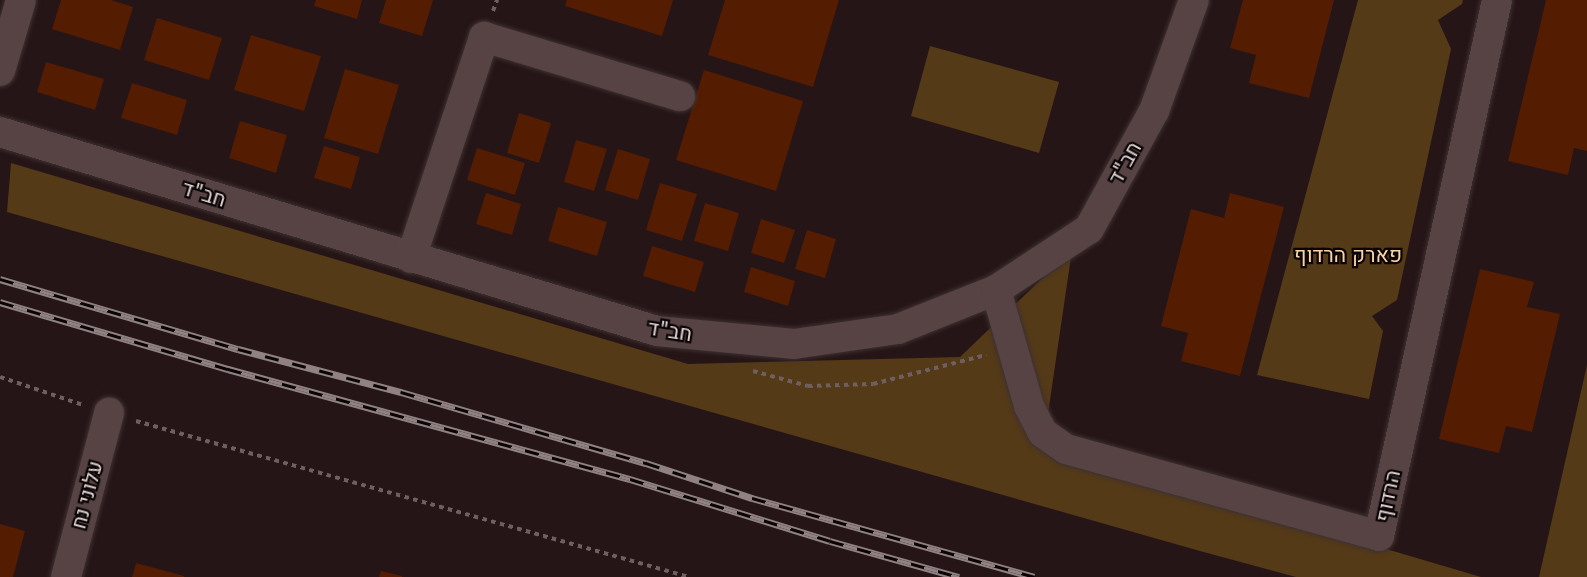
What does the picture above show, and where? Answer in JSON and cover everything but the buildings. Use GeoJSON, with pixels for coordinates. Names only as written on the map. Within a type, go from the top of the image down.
{"type":"FeatureCollection","features":[{"type":"Feature","properties":{"kind":"street"},"geometry":{"type":"LineString","coordinates":[[0,71],[21,0]]}},
{"type":"Feature","properties":{"kind":"street","name":"חב\"ד"},"geometry":{"type":"LineString","coordinates":[[0,132],[657,331],[794,344],[898,329],[996,290],[1089,229],[1154,111],[1194,0]]}},
{"type":"Feature","properties":{"kind":"street","name":"הרדוף"},"geometry":{"type":"LineString","coordinates":[[996,290],[1029,406],[1043,433],[1066,449],[1379,536],[1497,0]]}},
{"type":"Feature","properties":{"kind":"street"},"geometry":{"type":"LineString","coordinates":[[411,258],[484,37],[680,96]]}},
{"type":"Feature","properties":{"kind":"street","name":"עלוני נח"},"geometry":{"type":"LineString","coordinates":[[66,577],[109,413]]}},
{"type":"Feature","properties":{"kind":"path"},"geometry":{"type":"LineString","coordinates":[[0,377],[109,413],[689,577]]}},
{"type":"Feature","properties":{"kind":"green space","name":"פארק הרדוף"},"geometry":{"type":"Polygon","coordinates":[[[1358,0],[1463,0],[1462,4],[1438,20],[1451,49],[1397,300],[1372,316],[1383,331],[1369,399],[1257,375],[1358,0]]]}},
{"type":"Feature","properties":{"kind":"green space"},"geometry":{"type":"Polygon","coordinates":[[[930,46],[1059,82],[1039,153],[911,116],[930,46]]]}},
{"type":"Feature","properties":{"kind":"green space"},"geometry":{"type":"Polygon","coordinates":[[[11,163],[688,364],[960,357],[1072,250],[1043,448],[1481,577],[1296,577],[1200,551],[7,212],[11,163]]]}},
{"type":"Feature","properties":{"kind":"green space"},"geometry":{"type":"Polygon","coordinates":[[[1587,365],[1587,577],[1539,577],[1587,365]]]}},
{"type":"Feature","properties":{"kind":"railway"},"geometry":{"type":"LineString","coordinates":[[0,279],[238,349],[401,392],[646,463],[752,498],[1034,577]]}},
{"type":"Feature","properties":{"kind":"railway"},"geometry":{"type":"LineString","coordinates":[[0,302],[228,369],[630,479],[830,541],[959,577]]}}]}
